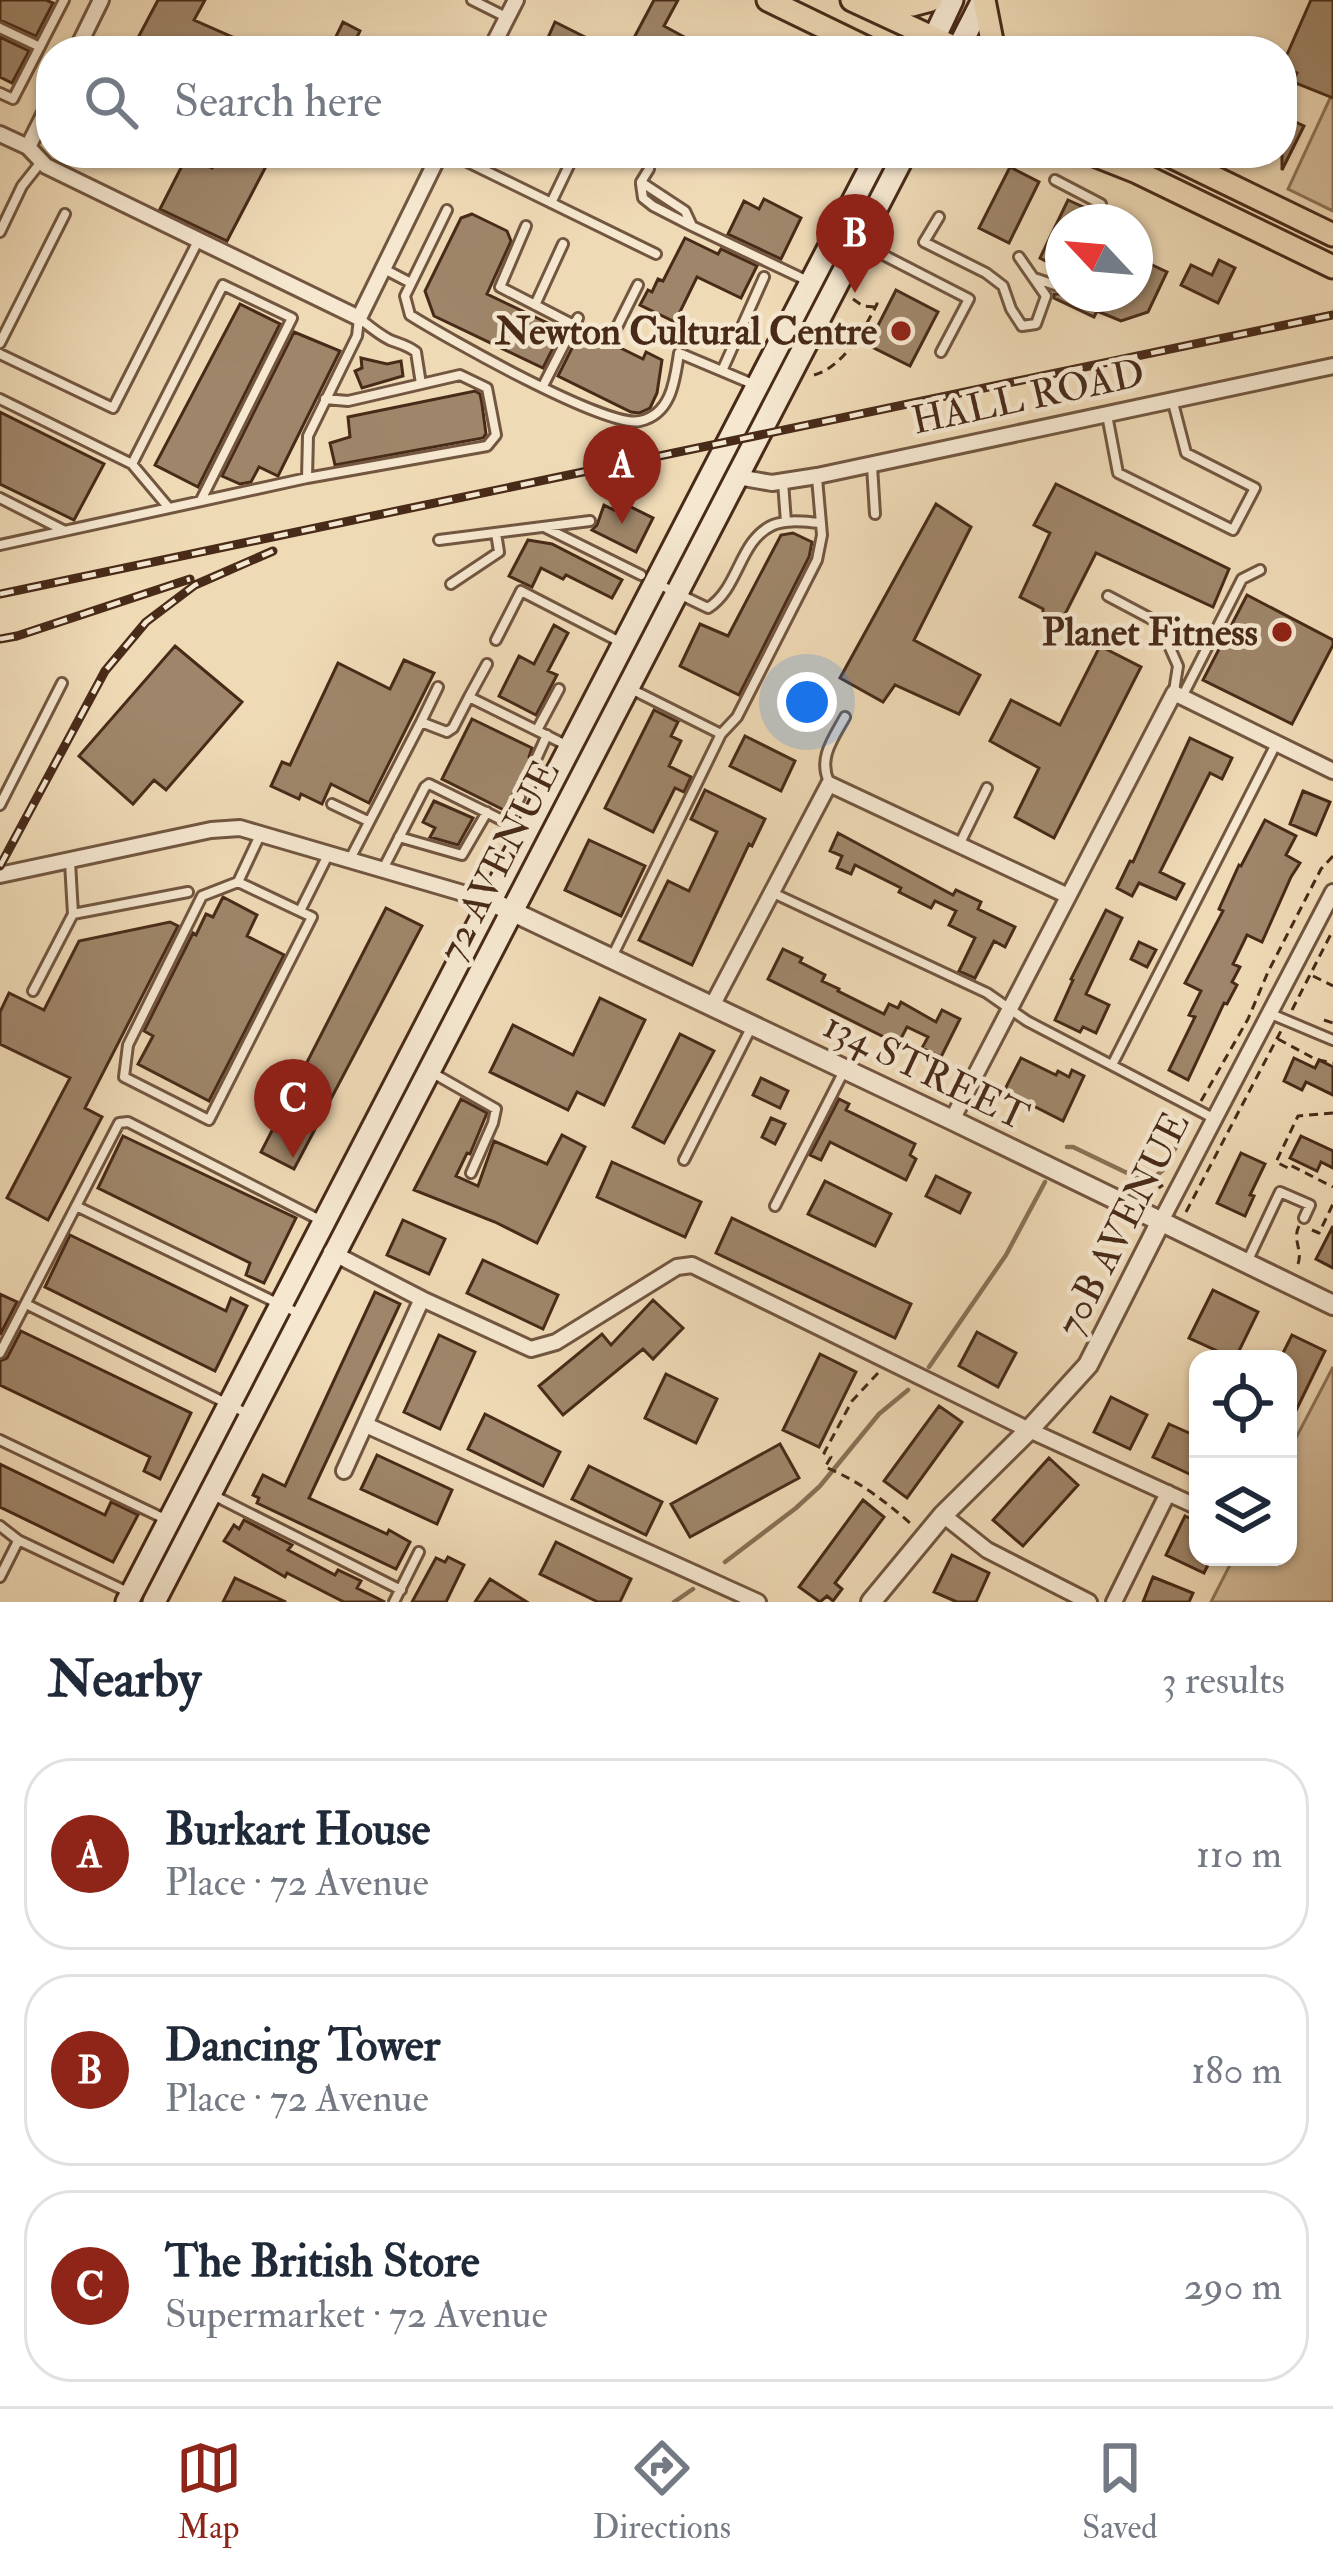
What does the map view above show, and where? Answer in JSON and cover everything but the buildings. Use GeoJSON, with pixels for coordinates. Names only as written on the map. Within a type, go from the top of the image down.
{"type":"FeatureCollection","features":[{"type":"Feature","properties":{"kind":"main road"},"geometry":{"type":"LineString","coordinates":[[768,0],[839,36]]}},
{"type":"Feature","properties":{"kind":"main road"},"geometry":{"type":"LineString","coordinates":[[856,2],[912,5],[931,0]]}},
{"type":"Feature","properties":{"kind":"main road"},"geometry":{"type":"LineString","coordinates":[[935,36],[952,0]]}},
{"type":"Feature","properties":{"kind":"main road"},"geometry":{"type":"LineString","coordinates":[[966,36],[984,0]]}},
{"type":"Feature","properties":{"kind":"main road"},"geometry":{"type":"LineString","coordinates":[[984,0],[991,36]]}},
{"type":"Feature","properties":{"kind":"main road"},"geometry":{"type":"LineString","coordinates":[[856,2],[915,36]]}},
{"type":"Feature","properties":{"kind":"main road","name":"72 AVENUE"},"geometry":{"type":"LineString","coordinates":[[129,1598],[490,901],[516,827],[569,746],[623,643],[648,579],[757,386],[870,168]]}},
{"type":"Feature","properties":{"kind":"main road","name":"72 AVENUE"},"geometry":{"type":"LineString","coordinates":[[154,1602],[897,168]]}},
{"type":"Feature","properties":{"kind":"main road"},"geometry":{"type":"LineString","coordinates":[[1128,168],[1333,267]]}},
{"type":"Feature","properties":{"kind":"main road"},"geometry":{"type":"LineString","coordinates":[[1195,168],[1333,235]]}},
{"type":"Feature","properties":{"kind":"street"},"geometry":{"type":"LineString","coordinates":[[83,36],[101,0]]}},
{"type":"Feature","properties":{"kind":"street"},"geometry":{"type":"LineString","coordinates":[[498,36],[516,0]]}},
{"type":"Feature","properties":{"kind":"street"},"geometry":{"type":"LineString","coordinates":[[28,148],[36,132]]}},
{"type":"Feature","properties":{"kind":"street"},"geometry":{"type":"LineString","coordinates":[[0,134],[36,157]]}},
{"type":"Feature","properties":{"kind":"street"},"geometry":{"type":"LineString","coordinates":[[52,168],[358,318],[433,168]]}},
{"type":"Feature","properties":{"kind":"street","name":"HALL ROAD"},"geometry":{"type":"LineString","coordinates":[[738,477],[783,482],[817,476],[1333,365]]}},
{"type":"Feature","properties":{"kind":"street"},"geometry":{"type":"LineString","coordinates":[[952,1120],[1066,895],[1178,694],[1333,771]]}},
{"type":"Feature","properties":{"kind":"street"},"geometry":{"type":"LineString","coordinates":[[712,1006],[830,784],[1066,895]]}},
{"type":"Feature","properties":{"kind":"street"},"geometry":{"type":"LineString","coordinates":[[0,875],[211,830],[240,828],[490,901]]}},
{"type":"Feature","properties":{"kind":"street","name":"70B AVENUE"},"geometry":{"type":"LineString","coordinates":[[871,1602],[944,1515],[1093,1357],[1333,892]]}},
{"type":"Feature","properties":{"kind":"street","name":"134 STREET"},"geometry":{"type":"LineString","coordinates":[[490,901],[1333,1305]]}},
{"type":"Feature","properties":{"kind":"street"},"geometry":{"type":"LineString","coordinates":[[313,1244],[535,1348],[556,1342],[676,1268],[692,1264],[1029,1430],[1189,1503]]}},
{"type":"Feature","properties":{"kind":"street"},"geometry":{"type":"LineString","coordinates":[[344,1471],[422,1299]]}},
{"type":"Feature","properties":{"kind":"street"},"geometry":{"type":"LineString","coordinates":[[366,1424],[758,1602]]}},
{"type":"Feature","properties":{"kind":"street"},"geometry":{"type":"LineString","coordinates":[[1114,1602],[1168,1493]]}},
{"type":"Feature","properties":{"kind":"street"},"geometry":{"type":"LineString","coordinates":[[944,1515],[987,1550],[1089,1602]]}},
{"type":"Feature","properties":{"kind":"lane"},"geometry":{"type":"LineString","coordinates":[[45,36],[60,1]]}},
{"type":"Feature","properties":{"kind":"lane"},"geometry":{"type":"LineString","coordinates":[[477,1],[507,18]]}},
{"type":"Feature","properties":{"kind":"lane"},"geometry":{"type":"LineString","coordinates":[[0,28],[36,45]]}},
{"type":"Feature","properties":{"kind":"lane"},"geometry":{"type":"LineString","coordinates":[[0,93],[13,99],[36,55]]}},
{"type":"Feature","properties":{"kind":"lane"},"geometry":{"type":"LineString","coordinates":[[0,232],[36,168]]}},
{"type":"Feature","properties":{"kind":"lane"},"geometry":{"type":"LineString","coordinates":[[480,168],[656,254]]}},
{"type":"Feature","properties":{"kind":"lane"},"geometry":{"type":"LineString","coordinates":[[551,203],[568,168]]}},
{"type":"Feature","properties":{"kind":"lane"},"geometry":{"type":"LineString","coordinates":[[649,169],[641,182],[686,211],[692,226],[811,282]]}},
{"type":"Feature","properties":{"kind":"lane"},"geometry":{"type":"LineString","coordinates":[[1055,180],[1101,204]]}},
{"type":"Feature","properties":{"kind":"lane"},"geometry":{"type":"LineString","coordinates":[[447,210],[405,296],[410,315],[457,344],[623,422],[641,422],[662,408],[674,388],[679,352],[757,386]]}},
{"type":"Feature","properties":{"kind":"lane"},"geometry":{"type":"LineString","coordinates":[[0,344],[65,214]]}},
{"type":"Feature","properties":{"kind":"lane"},"geometry":{"type":"LineString","coordinates":[[939,218],[924,242],[986,273],[1003,286],[1022,326],[1036,324],[1046,296],[1018,257]]}},
{"type":"Feature","properties":{"kind":"lane"},"geometry":{"type":"LineString","coordinates":[[526,226],[500,287],[576,321],[543,386]]}},
{"type":"Feature","properties":{"kind":"lane"},"geometry":{"type":"LineString","coordinates":[[0,354],[113,408],[198,241]]}},
{"type":"Feature","properties":{"kind":"lane"},"geometry":{"type":"LineString","coordinates":[[859,242],[969,299],[941,352]]}},
{"type":"Feature","properties":{"kind":"lane"},"geometry":{"type":"LineString","coordinates":[[535,305],[563,244]]}},
{"type":"Feature","properties":{"kind":"lane"},"geometry":{"type":"LineString","coordinates":[[383,268],[410,282]]}},
{"type":"Feature","properties":{"kind":"lane"},"geometry":{"type":"LineString","coordinates":[[722,371],[764,277]]}},
{"type":"Feature","properties":{"kind":"lane"},"geometry":{"type":"LineString","coordinates":[[1033,277],[1045,282]]}},
{"type":"Feature","properties":{"kind":"lane"},"geometry":{"type":"LineString","coordinates":[[614,334],[638,284]]}},
{"type":"Feature","properties":{"kind":"lane"},"geometry":{"type":"LineString","coordinates":[[132,464],[223,285],[292,318],[200,502]]}},
{"type":"Feature","properties":{"kind":"lane"},"geometry":{"type":"LineString","coordinates":[[358,318],[377,334],[416,352],[421,384]]}},
{"type":"Feature","properties":{"kind":"lane"},"geometry":{"type":"LineString","coordinates":[[307,478],[308,436],[357,336],[358,318]]}},
{"type":"Feature","properties":{"kind":"lane"},"geometry":{"type":"LineString","coordinates":[[0,544],[307,478],[487,446],[496,435],[487,388],[460,375],[348,401],[325,399]]}},
{"type":"Feature","properties":{"kind":"lane"},"geometry":{"type":"LineString","coordinates":[[0,399],[132,464],[169,508]]}},
{"type":"Feature","properties":{"kind":"lane"},"geometry":{"type":"LineString","coordinates":[[1107,414],[1118,473],[1233,530],[1255,488],[1186,453],[1172,399]]}},
{"type":"Feature","properties":{"kind":"lane"},"geometry":{"type":"LineString","coordinates":[[872,465],[875,514]]}},
{"type":"Feature","properties":{"kind":"lane"},"geometry":{"type":"LineString","coordinates":[[612,958],[722,734],[737,717],[817,560],[821,523],[817,476]]}},
{"type":"Feature","properties":{"kind":"lane"},"geometry":{"type":"LineString","coordinates":[[783,482],[786,522]]}},
{"type":"Feature","properties":{"kind":"lane"},"geometry":{"type":"LineString","coordinates":[[0,498],[64,531]]}},
{"type":"Feature","properties":{"kind":"lane"},"geometry":{"type":"LineString","coordinates":[[439,540],[590,521]]}},
{"type":"Feature","properties":{"kind":"lane"},"geometry":{"type":"LineString","coordinates":[[544,527],[708,608],[721,600],[754,540],[771,526],[821,523]]}},
{"type":"Feature","properties":{"kind":"lane"},"geometry":{"type":"LineString","coordinates":[[451,584],[499,551],[496,533]]}},
{"type":"Feature","properties":{"kind":"lane"},"geometry":{"type":"LineString","coordinates":[[1178,694],[1242,579],[1260,570]]}},
{"type":"Feature","properties":{"kind":"lane"},"geometry":{"type":"LineString","coordinates":[[496,640],[520,591],[623,643]]}},
{"type":"Feature","properties":{"kind":"lane"},"geometry":{"type":"LineString","coordinates":[[1108,596],[1160,623],[1178,666],[1178,694]]}},
{"type":"Feature","properties":{"kind":"lane"},"geometry":{"type":"LineString","coordinates":[[421,722],[447,732],[453,728],[487,664]]}},
{"type":"Feature","properties":{"kind":"lane"},"geometry":{"type":"LineString","coordinates":[[0,805],[62,683]]}},
{"type":"Feature","properties":{"kind":"lane"},"geometry":{"type":"LineString","coordinates":[[350,859],[438,686]]}},
{"type":"Feature","properties":{"kind":"lane"},"geometry":{"type":"LineString","coordinates":[[629,688],[722,734]]}},
{"type":"Feature","properties":{"kind":"lane"},"geometry":{"type":"LineString","coordinates":[[537,757],[559,689]]}},
{"type":"Feature","properties":{"kind":"lane"},"geometry":{"type":"LineString","coordinates":[[470,697],[569,746]]}},
{"type":"Feature","properties":{"kind":"lane"},"geometry":{"type":"LineString","coordinates":[[830,784],[824,758],[845,717]]}},
{"type":"Feature","properties":{"kind":"lane"},"geometry":{"type":"LineString","coordinates":[[1112,1064],[1277,743]]}},
{"type":"Feature","properties":{"kind":"lane"},"geometry":{"type":"LineString","coordinates":[[383,869],[429,784],[516,827],[520,797]]}},
{"type":"Feature","properties":{"kind":"lane"},"geometry":{"type":"LineString","coordinates":[[959,845],[987,788]]}},
{"type":"Feature","properties":{"kind":"lane"},"geometry":{"type":"LineString","coordinates":[[332,804],[368,821]]}},
{"type":"Feature","properties":{"kind":"lane"},"geometry":{"type":"LineString","coordinates":[[399,837],[463,856],[487,812]]}},
{"type":"Feature","properties":{"kind":"lane"},"geometry":{"type":"LineString","coordinates":[[238,882],[312,917],[209,1120],[124,1078],[128,1045],[202,896],[238,882],[261,832]]}},
{"type":"Feature","properties":{"kind":"lane"},"geometry":{"type":"LineString","coordinates":[[300,911],[329,853]]}},
{"type":"Feature","properties":{"kind":"lane"},"geometry":{"type":"LineString","coordinates":[[34,991],[73,914],[70,860]]}},
{"type":"Feature","properties":{"kind":"lane"},"geometry":{"type":"LineString","coordinates":[[73,914],[188,892]]}},
{"type":"Feature","properties":{"kind":"lane"},"geometry":{"type":"LineString","coordinates":[[772,892],[987,993],[1027,1021],[1214,1119]]}},
{"type":"Feature","properties":{"kind":"lane"},"geometry":{"type":"LineString","coordinates":[[1270,1013],[1333,1040]]}},
{"type":"Feature","properties":{"kind":"lane"},"geometry":{"type":"LineString","coordinates":[[684,1160],[752,1025]]}},
{"type":"Feature","properties":{"kind":"lane"},"geometry":{"type":"LineString","coordinates":[[775,1206],[845,1069]]}},
{"type":"Feature","properties":{"kind":"lane"},"geometry":{"type":"LineString","coordinates":[[430,1072],[496,1109],[471,1173]]}},
{"type":"Feature","properties":{"kind":"lane"},"geometry":{"type":"LineString","coordinates":[[0,1353],[119,1123],[323,1221]]}},
{"type":"Feature","properties":{"kind":"lane"},"geometry":{"type":"LineString","coordinates":[[1246,1263],[1280,1192],[1310,1205],[1304,1218]]}},
{"type":"Feature","properties":{"kind":"lane"},"geometry":{"type":"LineString","coordinates":[[76,1206],[304,1315]]}},
{"type":"Feature","properties":{"kind":"lane"},"geometry":{"type":"LineString","coordinates":[[26,1304],[251,1416]]}},
{"type":"Feature","properties":{"kind":"lane"},"geometry":{"type":"LineString","coordinates":[[0,1440],[169,1521]]}},
{"type":"Feature","properties":{"kind":"lane"},"geometry":{"type":"LineString","coordinates":[[189,1483],[401,1590]]}},
{"type":"Feature","properties":{"kind":"lane"},"geometry":{"type":"LineString","coordinates":[[0,1526],[129,1598]]}},
{"type":"Feature","properties":{"kind":"lane"},"geometry":{"type":"LineString","coordinates":[[0,1577],[18,1540]]}},
{"type":"Feature","properties":{"kind":"lane"},"geometry":{"type":"LineString","coordinates":[[394,1602],[419,1552]]}},
{"type":"Feature","properties":{"kind":"path"},"geometry":{"type":"LineString","coordinates":[[849,292],[857,304],[876,307]]}},
{"type":"Feature","properties":{"kind":"path"},"geometry":{"type":"LineString","coordinates":[[806,375],[822,373],[858,342],[878,298]]}},
{"type":"Feature","properties":{"kind":"path"},"geometry":{"type":"LineString","coordinates":[[1198,1110],[1321,869],[1333,856]]}},
{"type":"Feature","properties":{"kind":"path"},"geometry":{"type":"LineString","coordinates":[[1182,1220],[1333,930]]}},
{"type":"Feature","properties":{"kind":"path"},"geometry":{"type":"LineString","coordinates":[[1310,974],[1333,986]]}},
{"type":"Feature","properties":{"kind":"path"},"geometry":{"type":"LineString","coordinates":[[1324,1020],[1333,1023]]}},
{"type":"Feature","properties":{"kind":"path"},"geometry":{"type":"LineString","coordinates":[[1276,1039],[1333,1063]]}},
{"type":"Feature","properties":{"kind":"path"},"geometry":{"type":"LineString","coordinates":[[1288,1168],[1276,1162],[1298,1116],[1333,1113]]}},
{"type":"Feature","properties":{"kind":"path"},"geometry":{"type":"LineString","coordinates":[[1284,1179],[1290,1165],[1333,1187]]}},
{"type":"Feature","properties":{"kind":"path"},"geometry":{"type":"LineString","coordinates":[[1149,1203],[1156,1189],[1165,1184]]}},
{"type":"Feature","properties":{"kind":"path"},"geometry":{"type":"LineString","coordinates":[[1298,1264],[1294,1235],[1300,1224],[1319,1233],[1333,1204]]}},
{"type":"Feature","properties":{"kind":"path"},"geometry":{"type":"LineString","coordinates":[[889,1361],[853,1401],[824,1453],[831,1457],[825,1467],[844,1474],[910,1523]]}},
{"type":"Feature","properties":{"kind":"shaded area"},"geometry":{"type":"Polygon","coordinates":[[[1333,92],[1333,211],[1288,189],[1333,92]]]}},
{"type":"Feature","properties":{"kind":"shaded area"},"geometry":{"type":"Polygon","coordinates":[[[1333,1367],[1333,1602],[1211,1602],[1229,1566],[1297,1566],[1297,1436],[1333,1367]]]}},
{"type":"Feature","properties":{"kind":"waterway"},"geometry":{"type":"LineString","coordinates":[[1067,1147],[1148,1183],[1164,1169],[1189,1123]]}},
{"type":"Feature","properties":{"kind":"waterway"},"geometry":{"type":"LineString","coordinates":[[929,1367],[1006,1255],[1045,1182]]}},
{"type":"Feature","properties":{"kind":"waterway"},"geometry":{"type":"LineString","coordinates":[[725,1562],[820,1486],[879,1414],[908,1390]]}},
{"type":"Feature","properties":{"kind":"waterway"},"geometry":{"type":"LineString","coordinates":[[674,1602],[693,1589]]}},
{"type":"Feature","properties":{"kind":"railway"},"geometry":{"type":"LineString","coordinates":[[0,594],[1333,315]]}},
{"type":"Feature","properties":{"kind":"railway"},"geometry":{"type":"LineString","coordinates":[[0,866],[105,671],[146,622],[195,585],[273,551]]}},
{"type":"Feature","properties":{"kind":"railway"},"geometry":{"type":"LineString","coordinates":[[0,639],[190,579]]}},
{"type":"Feature","properties":{"kind":"place","name":"Dancing Tower"},"geometry":{"type":"Point","coordinates":[855,293]}},
{"type":"Feature","properties":{"kind":"place","name":"Newton Cultural Centre"},"geometry":{"type":"Point","coordinates":[901,331]}},
{"type":"Feature","properties":{"kind":"place","name":"Burkart House"},"geometry":{"type":"Point","coordinates":[622,524]}},
{"type":"Feature","properties":{"kind":"place","name":"Planet Fitness"},"geometry":{"type":"Point","coordinates":[1282,632]}},
{"type":"Feature","properties":{"kind":"place","name":"The British Store"},"geometry":{"type":"Point","coordinates":[293,1158]}}]}
